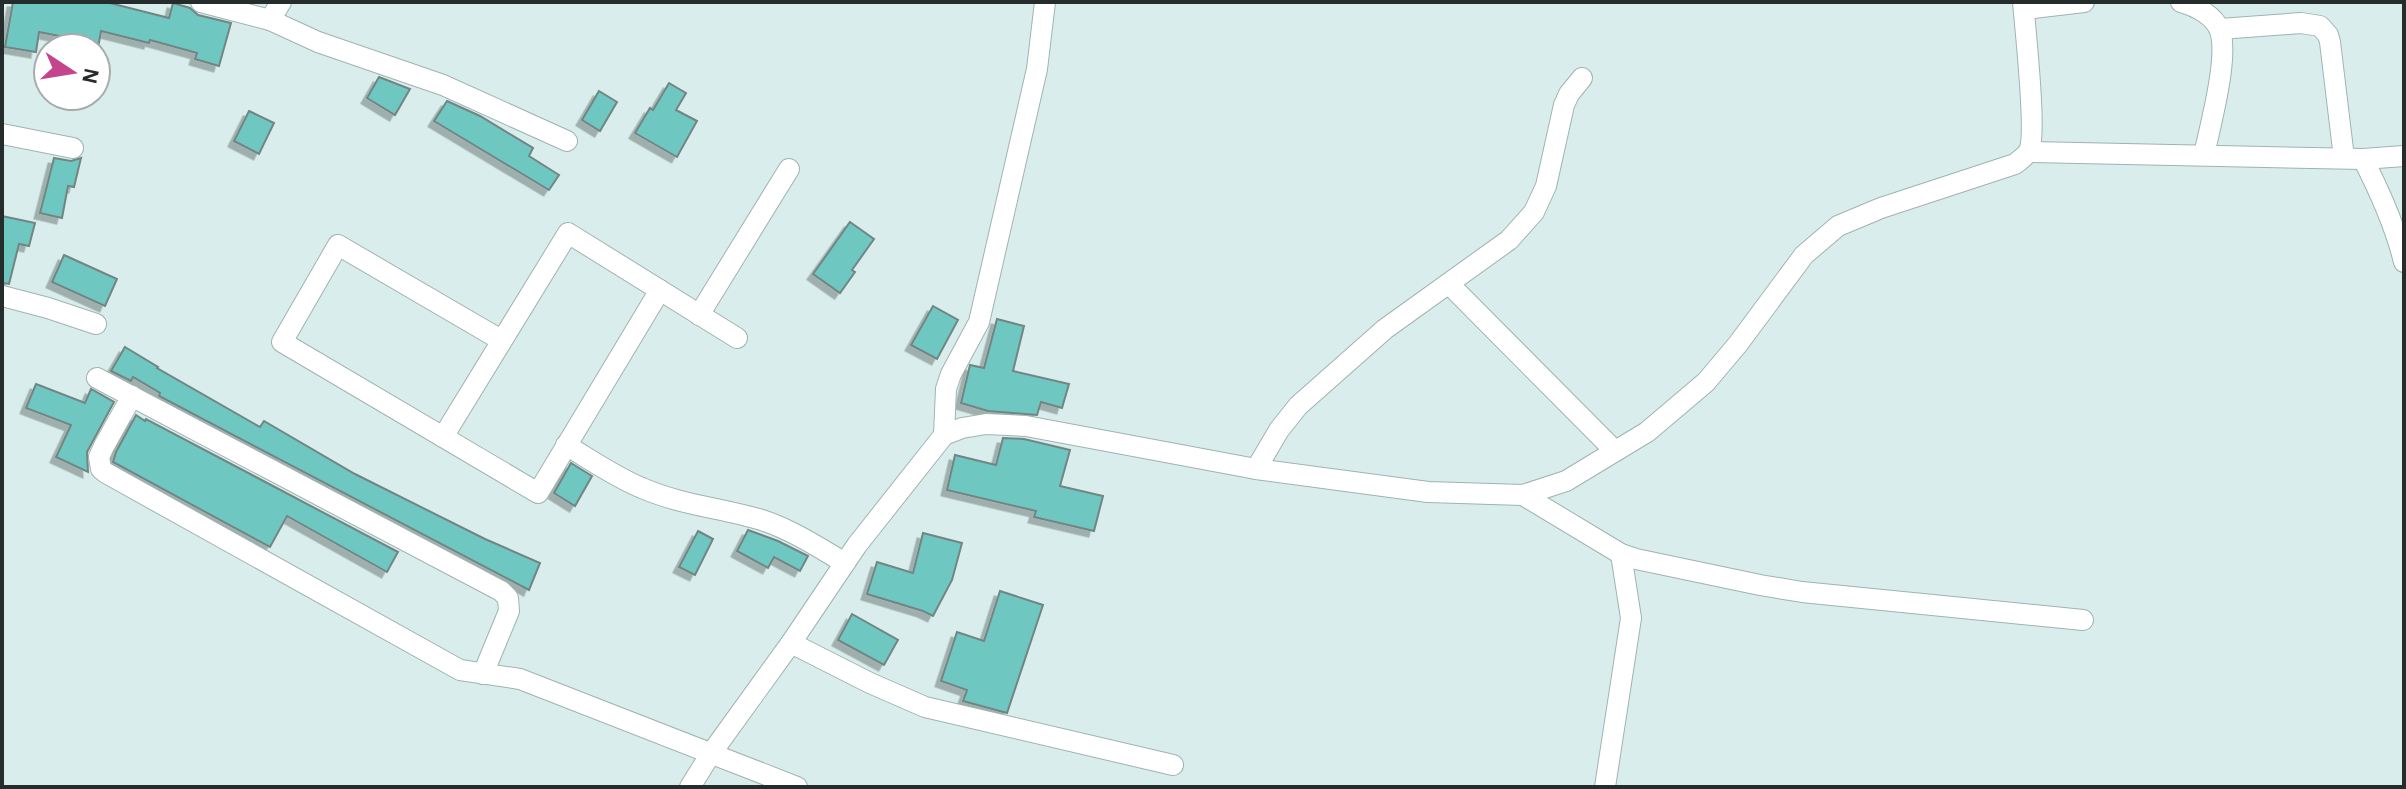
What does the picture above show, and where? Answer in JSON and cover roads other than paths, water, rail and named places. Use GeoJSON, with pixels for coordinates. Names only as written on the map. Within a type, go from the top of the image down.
{"type":"FeatureCollection","features":[{"type":"Feature","properties":{"kind":"street"},"geometry":{"type":"LineString","coordinates":[[201,2],[276,11],[318,42],[443,85],[567,141]]}},
{"type":"Feature","properties":{"kind":"street"},"geometry":{"type":"LineString","coordinates":[[944,435],[946,389],[979,322],[1037,69],[1045,2]]}},
{"type":"Feature","properties":{"kind":"street"},"geometry":{"type":"LineString","coordinates":[[2029,152],[2032,128],[2024,5],[2084,2]]}},
{"type":"Feature","properties":{"kind":"street"},"geometry":{"type":"LineString","coordinates":[[2181,2],[2204,12],[2220,29],[2221,63],[2204,155]]}},
{"type":"Feature","properties":{"kind":"street"},"geometry":{"type":"LineString","coordinates":[[2220,29],[2301,23],[2320,26],[2328,35],[2353,158],[2383,198],[2398,235],[2404,262]]}},
{"type":"Feature","properties":{"kind":"street"},"geometry":{"type":"LineString","coordinates":[[1256,469],[1279,430],[1298,406],[1385,329],[1509,240],[1534,212],[1546,186],[1564,105],[1582,78]]}},
{"type":"Feature","properties":{"kind":"street"},"geometry":{"type":"LineString","coordinates":[[2,134],[73,148]]}},
{"type":"Feature","properties":{"kind":"street"},"geometry":{"type":"LineString","coordinates":[[690,787],[845,563],[944,435],[962,428],[986,424],[1026,426],[1256,469],[1428,492],[1523,495],[1566,481],[1647,432],[1706,382],[1804,255],[1838,226],[1881,208],[2015,164],[2029,152],[2353,158],[2404,156]]}},
{"type":"Feature","properties":{"kind":"street"},"geometry":{"type":"LineString","coordinates":[[699,315],[789,169]]}},
{"type":"Feature","properties":{"kind":"street"},"geometry":{"type":"LineString","coordinates":[[443,437],[568,233],[737,338]]}},
{"type":"Feature","properties":{"kind":"street"},"geometry":{"type":"LineString","coordinates":[[501,340],[338,245],[282,342],[538,493],[660,290]]}},
{"type":"Feature","properties":{"kind":"street"},"geometry":{"type":"LineString","coordinates":[[1449,284],[1615,451]]}},
{"type":"Feature","properties":{"kind":"street"},"geometry":{"type":"LineString","coordinates":[[2,296],[96,324]]}},
{"type":"Feature","properties":{"kind":"street"},"geometry":{"type":"LineString","coordinates":[[97,378],[501,591],[508,598],[509,611],[483,674]]}},
{"type":"Feature","properties":{"kind":"street"},"geometry":{"type":"LineString","coordinates":[[132,396],[99,457],[101,469],[460,670],[520,679],[797,787]]}},
{"type":"Feature","properties":{"kind":"street"},"geometry":{"type":"LineString","coordinates":[[566,445],[640,487],[685,504],[742,515],[793,532],[845,563]]}},
{"type":"Feature","properties":{"kind":"street"},"geometry":{"type":"LineString","coordinates":[[1523,495],[1621,554],[1802,592],[2083,620]]}},
{"type":"Feature","properties":{"kind":"street"},"geometry":{"type":"LineString","coordinates":[[1605,787],[1631,618],[1621,554]]}},
{"type":"Feature","properties":{"kind":"street"},"geometry":{"type":"LineString","coordinates":[[791,643],[925,707],[1173,765]]}}]}
